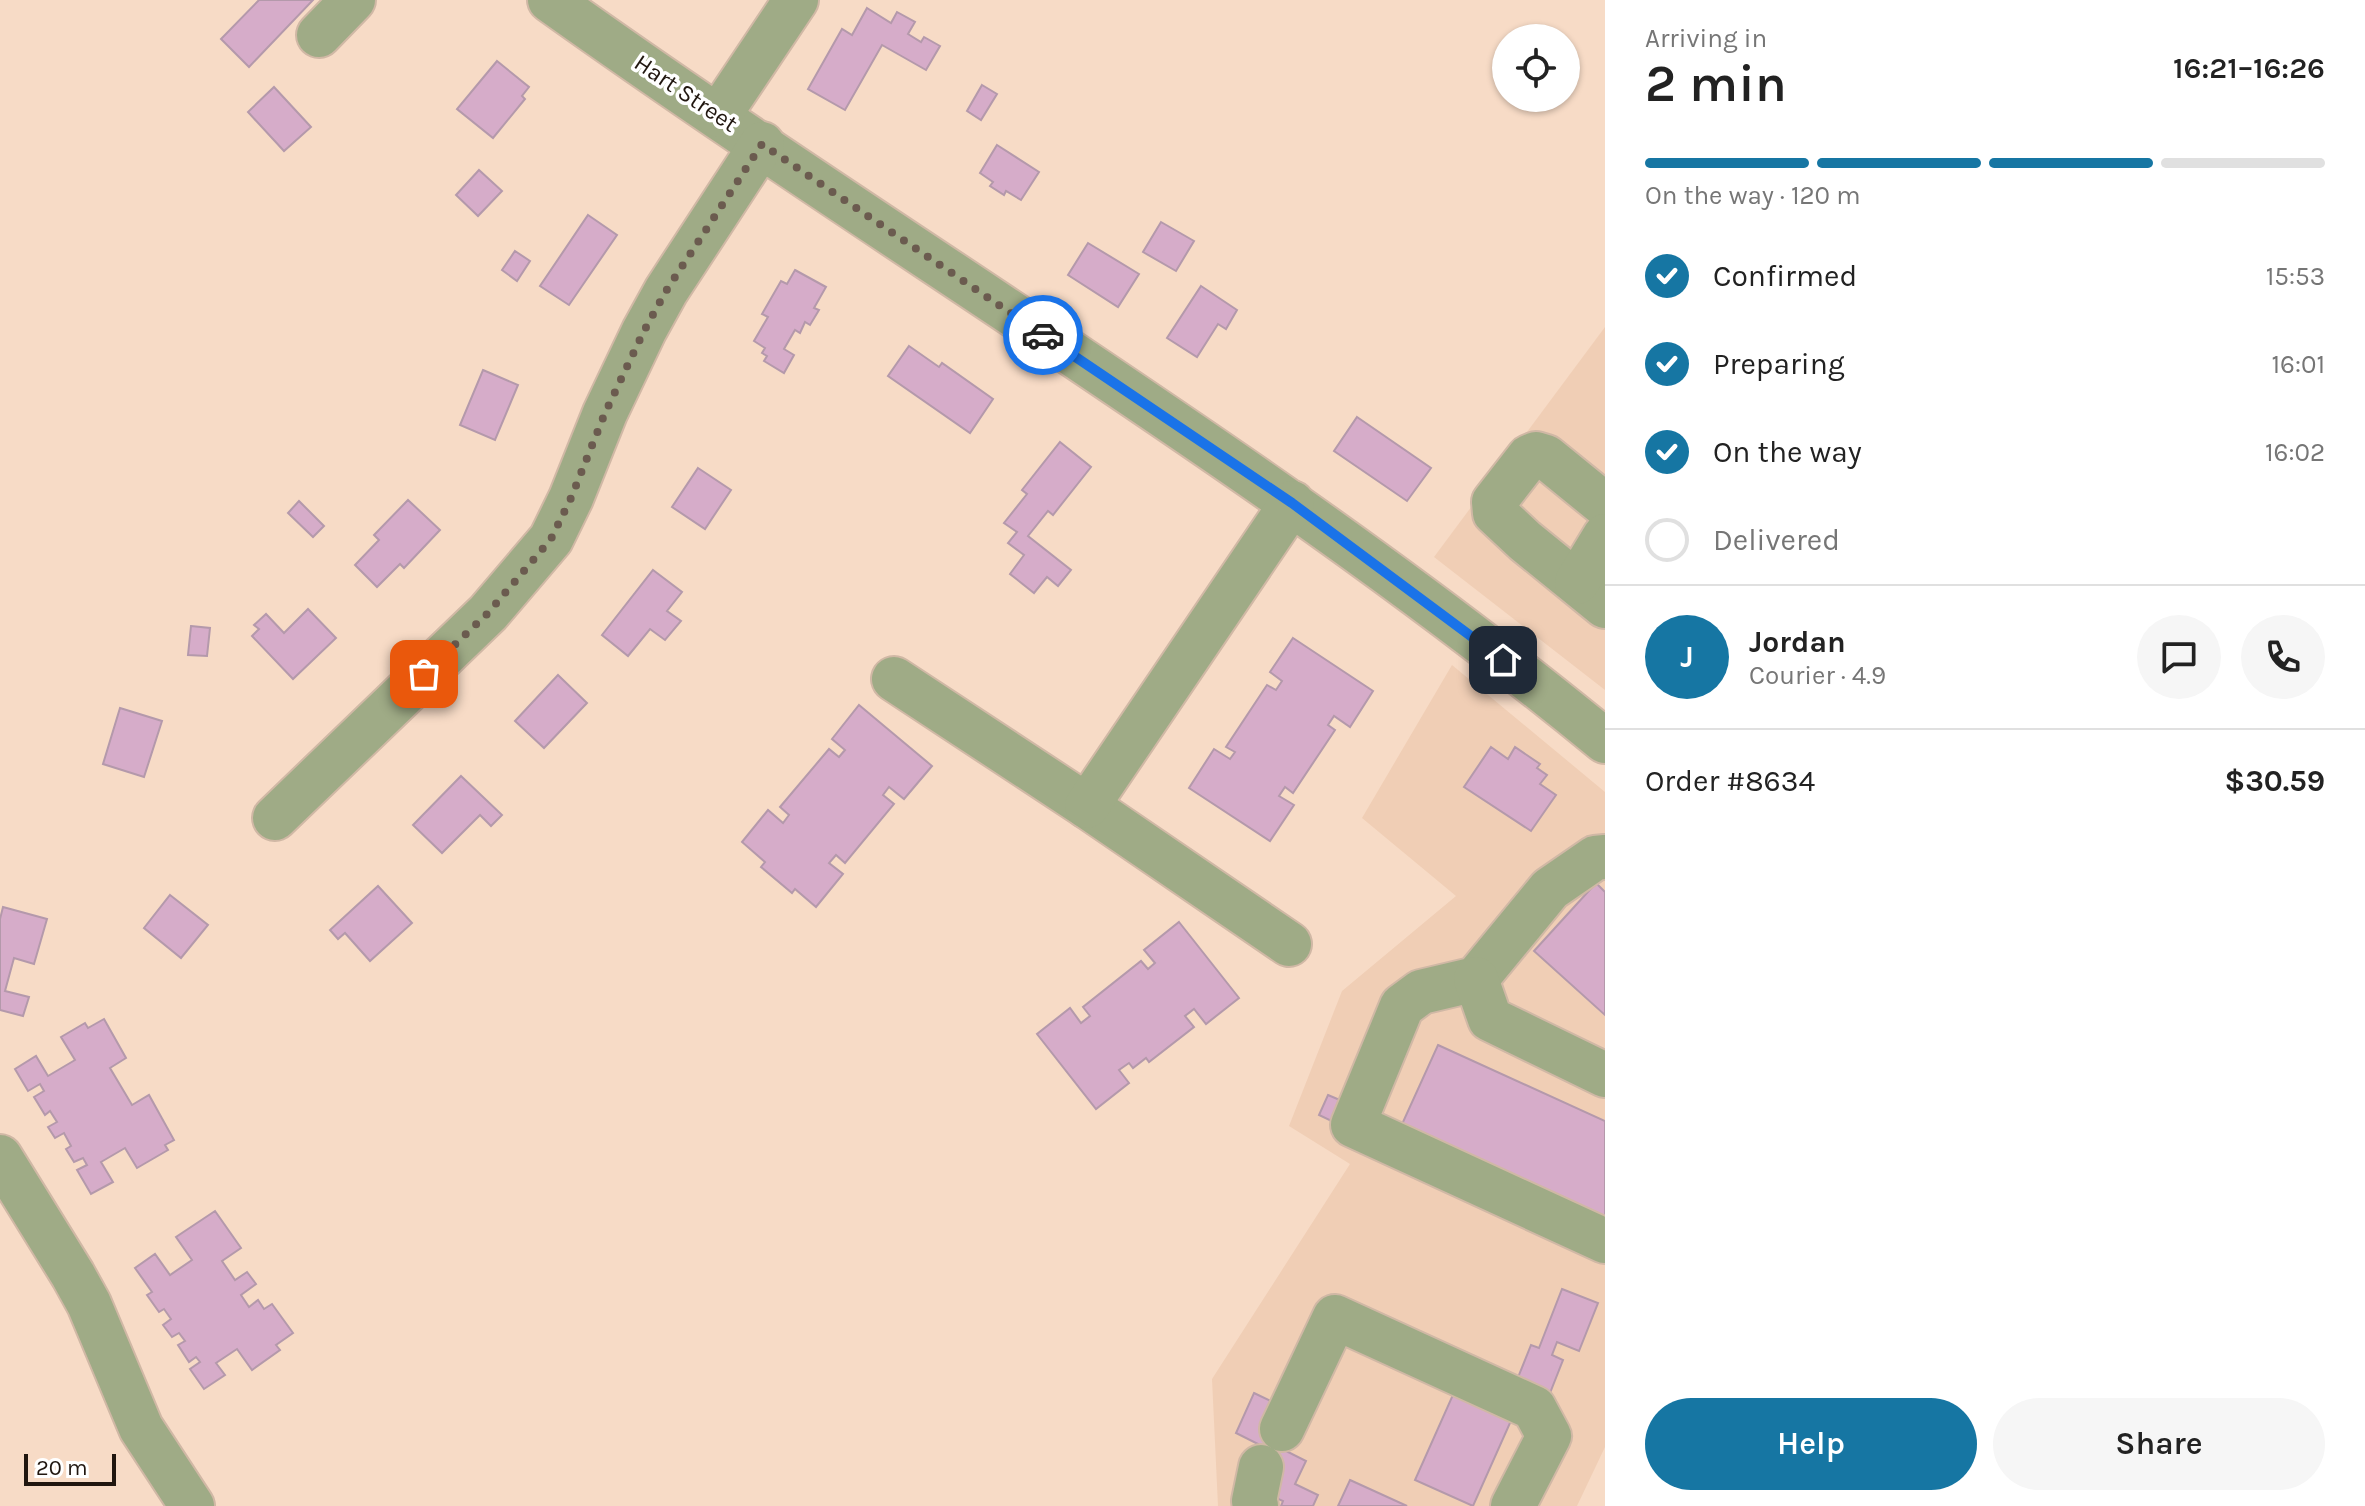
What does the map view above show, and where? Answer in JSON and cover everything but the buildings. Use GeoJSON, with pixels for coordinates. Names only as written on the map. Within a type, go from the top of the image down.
{"type":"FeatureCollection","features":[{"type":"Feature","properties":{"kind":"street"},"geometry":{"type":"LineString","coordinates":[[319,35],[353,0]]}},
{"type":"Feature","properties":{"kind":"street","name":"Hart Street"},"geometry":{"type":"LineString","coordinates":[[550,0],[1292,503],[1481,643],[1605,741]]}},
{"type":"Feature","properties":{"kind":"street"},"geometry":{"type":"LineString","coordinates":[[719,115],[796,0]]}},
{"type":"Feature","properties":{"kind":"street"},"geometry":{"type":"LineString","coordinates":[[275,818],[488,613],[551,539],[644,331],[666,291],[762,144]]}},
{"type":"Feature","properties":{"kind":"street"},"geometry":{"type":"LineString","coordinates":[[1605,505],[1546,457],[1536,454],[1529,457],[1494,502],[1495,513],[1591,594],[1605,536]]}},
{"type":"Feature","properties":{"kind":"street"},"geometry":{"type":"LineString","coordinates":[[1087,806],[1292,503]]}},
{"type":"Feature","properties":{"kind":"street"},"geometry":{"type":"LineString","coordinates":[[894,679],[1289,944]]}},
{"type":"Feature","properties":{"kind":"street"},"geometry":{"type":"LineString","coordinates":[[1605,857],[1595,858],[1550,889],[1476,979],[1421,992],[1402,1006],[1353,1125],[1605,1241]]}},
{"type":"Feature","properties":{"kind":"street"},"geometry":{"type":"LineString","coordinates":[[1476,979],[1490,1019],[1605,1075]]}},
{"type":"Feature","properties":{"kind":"street"},"geometry":{"type":"LineString","coordinates":[[0,1157],[89,1304],[141,1428],[192,1506]]}},
{"type":"Feature","properties":{"kind":"street"},"geometry":{"type":"LineString","coordinates":[[1282,1429],[1335,1317],[1534,1408],[1549,1436],[1513,1506]]}},
{"type":"Feature","properties":{"kind":"shaded area"},"geometry":{"type":"Polygon","coordinates":[[[1605,327],[1605,690],[1434,557],[1605,327]]]}},
{"type":"Feature","properties":{"kind":"shaded area"},"geometry":{"type":"Polygon","coordinates":[[[1452,665],[1605,792],[1605,1447],[1577,1506],[1218,1506],[1212,1379],[1350,1164],[1289,1126],[1342,991],[1456,896],[1362,818],[1452,665]]]}},
{"type":"Feature","properties":{"kind":"way so far"},"geometry":{"type":"LineString","coordinates":[[424,674],[488,613],[551,539],[644,331],[697,241],[762,144],[1043,335]]}},
{"type":"Feature","properties":{"kind":"route"},"geometry":{"type":"LineString","coordinates":[[1043,335],[1292,503],[1503,660]]}}]}
